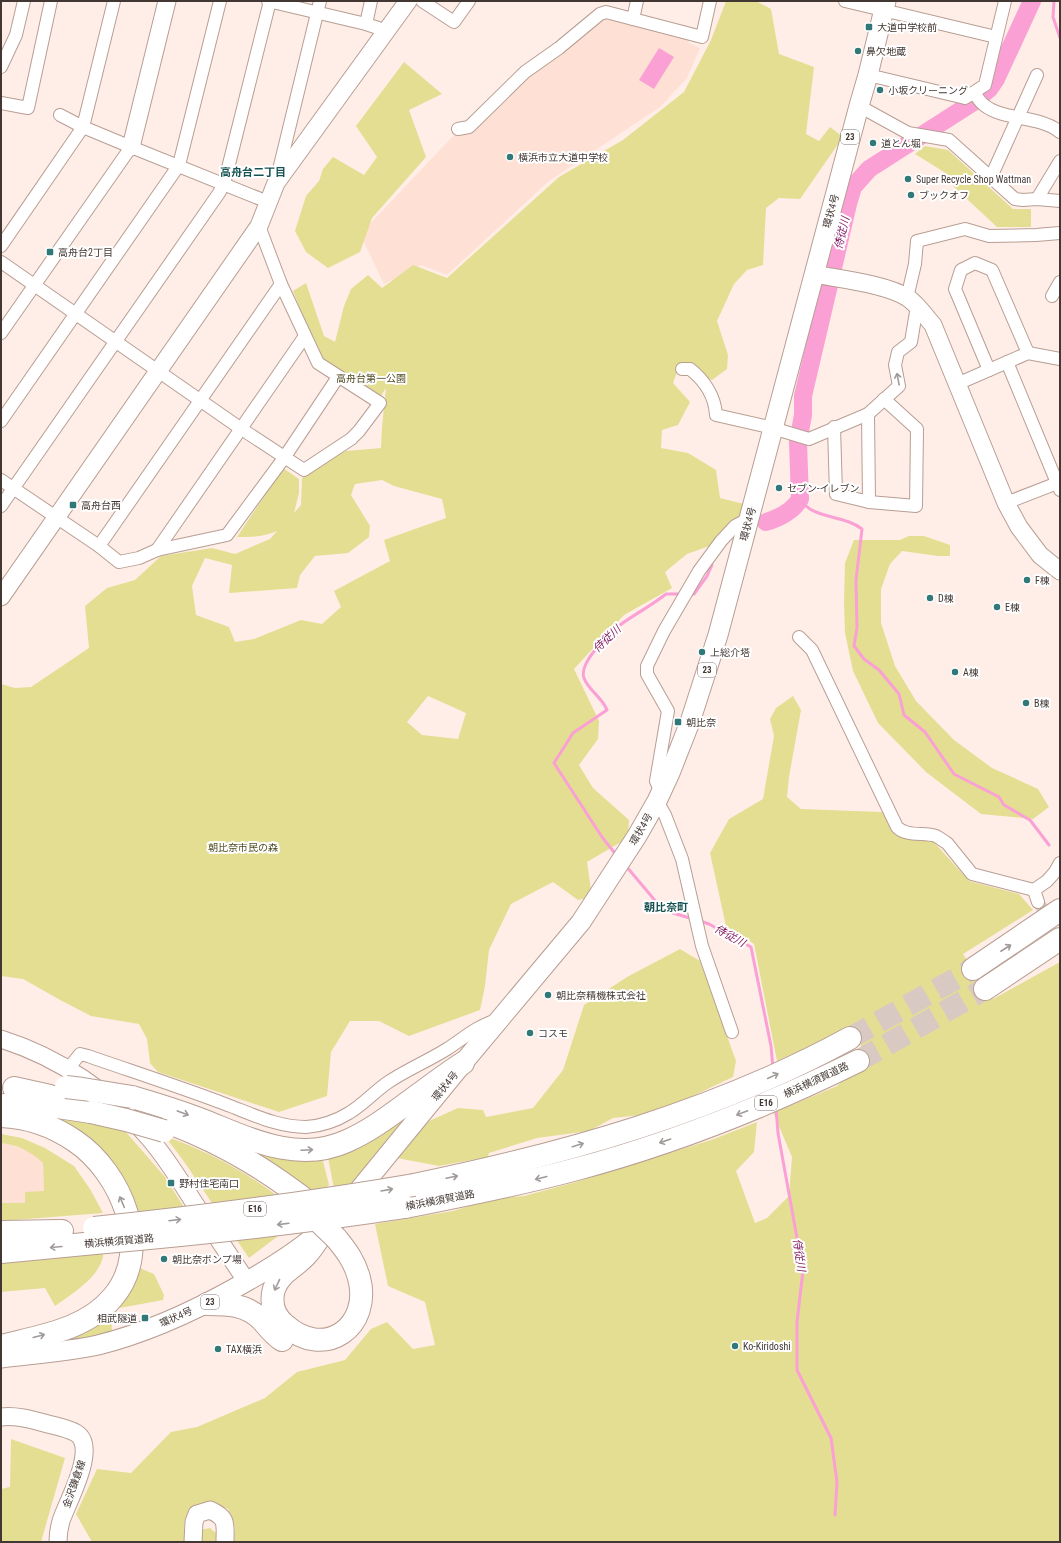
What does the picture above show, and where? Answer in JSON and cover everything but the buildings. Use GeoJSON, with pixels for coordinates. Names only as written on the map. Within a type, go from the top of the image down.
{"type":"FeatureCollection","features":[{"type":"Feature","properties":{"kind":"highway"},"geometry":{"type":"LineString","coordinates":[[973,969],[1060,910]]}},
{"type":"Feature","properties":{"kind":"highway"},"geometry":{"type":"LineString","coordinates":[[985,989],[1031,960],[1060,939]]}},
{"type":"Feature","properties":{"kind":"highway","name":"横浜横須賀道路"},"geometry":{"type":"LineString","coordinates":[[1,1252],[162,1221],[279,1206],[414,1185],[480,1172],[546,1155],[621,1133],[698,1107],[762,1082],[850,1038]]}},
{"type":"Feature","properties":{"kind":"highway","name":"横浜横須賀道路"},"geometry":{"type":"LineString","coordinates":[[1,1237],[62,1231],[95,1235],[162,1237],[280,1224],[404,1207],[480,1192],[574,1170],[628,1154],[767,1103],[858,1060]]}},
{"type":"Feature","properties":{"kind":"highway"},"geometry":{"type":"LineString","coordinates":[[5,1090],[67,1078],[83,1089],[132,1097],[180,1111],[268,1145],[301,1150],[337,1145],[370,1129],[463,1063]]}},
{"type":"Feature","properties":{"kind":"highway"},"geometry":{"type":"LineString","coordinates":[[5,1090],[58,1107],[89,1107],[162,1125],[244,1167],[327,1223],[361,1259],[368,1273],[371,1290],[370,1307],[364,1325],[356,1337],[344,1346],[332,1351],[318,1353],[304,1351],[279,1339],[256,1315],[235,1304],[207,1304]]}},
{"type":"Feature","properties":{"kind":"highway"},"geometry":{"type":"LineString","coordinates":[[1,1116],[41,1123],[76,1141],[94,1157],[109,1176],[119,1193],[131,1232],[132,1249],[129,1266],[123,1283],[113,1297],[100,1310],[80,1323],[58,1331],[1,1346]]}},
{"type":"Feature","properties":{"kind":"highway"},"geometry":{"type":"LineString","coordinates":[[327,1223],[354,1265],[359,1278],[361,1292],[359,1306],[355,1319],[347,1329],[338,1336],[327,1340],[306,1339],[295,1334],[281,1322],[274,1312],[272,1301],[274,1290],[278,1281],[285,1273],[307,1255],[327,1223]]}},
{"type":"Feature","properties":{"kind":"highway"},"geometry":{"type":"LineString","coordinates":[[1,1232],[62,1231]]}},
{"type":"Feature","properties":{"kind":"main road","name":"環状4号"},"geometry":{"type":"LineString","coordinates":[[1,1358],[96,1345],[150,1329],[207,1304],[275,1266],[301,1247],[353,1198],[581,922],[637,836],[659,797],[670,774],[690,722],[718,635],[750,518],[885,6]]}},
{"type":"Feature","properties":{"kind":"street"},"geometry":{"type":"LineString","coordinates":[[1,67],[16,35],[24,1]]}},
{"type":"Feature","properties":{"kind":"street"},"geometry":{"type":"LineString","coordinates":[[1,103],[28,108],[51,1]]}},
{"type":"Feature","properties":{"kind":"street"},"geometry":{"type":"LineString","coordinates":[[1,246],[83,127],[114,1]]}},
{"type":"Feature","properties":{"kind":"street"},"geometry":{"type":"LineString","coordinates":[[1,332],[131,147],[167,1]]}},
{"type":"Feature","properties":{"kind":"street"},"geometry":{"type":"LineString","coordinates":[[1,421],[179,165],[220,1]]}},
{"type":"Feature","properties":{"kind":"street"},"geometry":{"type":"LineString","coordinates":[[1,506],[65,416],[224,184],[269,1],[319,7],[387,31]]}},
{"type":"Feature","properties":{"kind":"street"},"geometry":{"type":"LineString","coordinates":[[366,24],[371,1]]}},
{"type":"Feature","properties":{"kind":"street"},"geometry":{"type":"LineString","coordinates":[[276,183],[408,1]]}},
{"type":"Feature","properties":{"kind":"street"},"geometry":{"type":"LineString","coordinates":[[422,1],[454,22],[469,1]]}},
{"type":"Feature","properties":{"kind":"street"},"geometry":{"type":"LineString","coordinates":[[633,19],[637,1]]}},
{"type":"Feature","properties":{"kind":"street"},"geometry":{"type":"LineString","coordinates":[[458,129],[469,127],[525,72],[559,48],[600,14],[606,12],[702,37],[710,1]]}},
{"type":"Feature","properties":{"kind":"street"},"geometry":{"type":"LineString","coordinates":[[845,1],[885,6],[996,37]]}},
{"type":"Feature","properties":{"kind":"street"},"geometry":{"type":"LineString","coordinates":[[868,74],[965,98],[985,85],[1005,1]]}},
{"type":"Feature","properties":{"kind":"street"},"geometry":{"type":"LineString","coordinates":[[1,597],[259,226],[276,183],[319,7]]}},
{"type":"Feature","properties":{"kind":"street"},"geometry":{"type":"LineString","coordinates":[[991,177],[1037,75]]}},
{"type":"Feature","properties":{"kind":"street"},"geometry":{"type":"LineString","coordinates":[[974,93],[983,105],[994,111],[1052,126],[1060,132]]}},
{"type":"Feature","properties":{"kind":"street"},"geometry":{"type":"LineString","coordinates":[[859,106],[908,133],[949,140],[1015,199],[1060,201]]}},
{"type":"Feature","properties":{"kind":"street"},"geometry":{"type":"LineString","coordinates":[[60,115],[83,127],[268,202]]}},
{"type":"Feature","properties":{"kind":"street"},"geometry":{"type":"LineString","coordinates":[[1037,199],[1060,161]]}},
{"type":"Feature","properties":{"kind":"street"},"geometry":{"type":"LineString","coordinates":[[1,262],[240,428],[304,470],[350,439],[359,431],[380,403],[318,363],[281,284],[259,226]]}},
{"type":"Feature","properties":{"kind":"street"},"geometry":{"type":"LineString","coordinates":[[682,369],[690,369],[706,386],[716,408],[716,415],[722,415],[809,439],[834,427],[868,414],[899,386],[895,365],[898,352],[911,342],[912,302],[917,241],[965,229],[989,236],[1060,233]]}},
{"type":"Feature","properties":{"kind":"street"},"geometry":{"type":"LineString","coordinates":[[988,370],[955,289],[961,270],[975,263],[992,270],[1028,353]]}},
{"type":"Feature","properties":{"kind":"street"},"geometry":{"type":"LineString","coordinates":[[814,274],[892,290],[912,302],[934,325],[1006,503],[1019,527],[1040,555],[1060,571]]}},
{"type":"Feature","properties":{"kind":"street"},"geometry":{"type":"LineString","coordinates":[[1052,296],[1060,282]]}},
{"type":"Feature","properties":{"kind":"street"},"geometry":{"type":"LineString","coordinates":[[99,546],[281,284]]}},
{"type":"Feature","properties":{"kind":"street"},"geometry":{"type":"LineString","coordinates":[[158,550],[240,428],[305,336]]}},
{"type":"Feature","properties":{"kind":"street"},"geometry":{"type":"LineString","coordinates":[[958,384],[1028,353],[1060,359]]}},
{"type":"Feature","properties":{"kind":"street"},"geometry":{"type":"LineString","coordinates":[[1006,503],[1059,485],[1007,362]]}},
{"type":"Feature","properties":{"kind":"street"},"geometry":{"type":"LineString","coordinates":[[1,480],[99,546],[119,562],[139,558],[158,550],[227,535],[284,458],[338,377]]}},
{"type":"Feature","properties":{"kind":"street"},"geometry":{"type":"LineString","coordinates":[[834,427],[836,494],[869,502],[916,506],[916,429],[884,399]]}},
{"type":"Feature","properties":{"kind":"street"},"geometry":{"type":"LineString","coordinates":[[868,414],[869,502]]}},
{"type":"Feature","properties":{"kind":"street"},"geometry":{"type":"LineString","coordinates":[[732,1032],[702,946],[682,859],[659,797],[656,781],[668,711],[647,674],[648,666],[664,631],[699,571],[721,541],[735,526],[750,518]]}},
{"type":"Feature","properties":{"kind":"street"},"geometry":{"type":"LineString","coordinates":[[799,637],[812,650],[896,827],[902,831],[936,836],[947,843],[972,874],[1034,890],[1047,881],[1055,872],[1060,863]]}},
{"type":"Feature","properties":{"kind":"street"},"geometry":{"type":"LineString","coordinates":[[1034,890],[1038,902]]}},
{"type":"Feature","properties":{"kind":"street"},"geometry":{"type":"LineString","coordinates":[[67,1078],[80,1054],[225,1104],[268,1121],[290,1126],[306,1127],[335,1121],[365,1102],[387,1083],[448,1049],[474,1029],[486,1023],[500,1019]]}},
{"type":"Feature","properties":{"kind":"street"},"geometry":{"type":"LineString","coordinates":[[1,1039],[45,1056],[67,1078],[109,1099],[130,1117],[150,1139],[173,1169],[247,1282]]}},
{"type":"Feature","properties":{"kind":"street","name":"金沢鎌倉線"},"geometry":{"type":"LineString","coordinates":[[1,1417],[20,1418],[65,1428],[77,1433],[83,1442],[85,1450],[83,1464],[61,1522],[58,1542]]}},
{"type":"Feature","properties":{"kind":"street"},"geometry":{"type":"LineString","coordinates":[[193,1542],[194,1522],[197,1514],[210,1510],[219,1514],[223,1519],[225,1527],[225,1542]]}},
{"type":"Feature","properties":{"kind":"shaded area","name":"横浜市立大道中学校"},"geometry":{"type":"Polygon","coordinates":[[[605,19],[686,38],[689,43],[700,48],[687,78],[660,107],[549,181],[447,275],[421,265],[384,284],[363,240],[365,229],[456,133],[557,53],[559,56],[605,19]]]}},
{"type":"Feature","properties":{"kind":"shaded area"},"geometry":{"type":"Polygon","coordinates":[[[659,48],[674,57],[654,89],[639,80],[659,48]]]}},
{"type":"Feature","properties":{"kind":"shaded area"},"geometry":{"type":"Polygon","coordinates":[[[1,1143],[9,1144],[33,1153],[43,1163],[44,1192],[25,1203],[1,1203],[1,1143]]]}},
{"type":"Feature","properties":{"kind":"green space","name":"朝比奈市民の森"},"geometry":{"type":"Polygon","coordinates":[[[726,1],[756,1],[771,9],[779,54],[814,67],[806,134],[819,141],[830,127],[843,137],[800,199],[779,198],[766,208],[763,265],[747,270],[734,284],[717,321],[728,355],[727,369],[712,380],[679,367],[673,383],[690,402],[678,425],[662,430],[661,448],[688,453],[716,470],[720,498],[744,504],[732,538],[687,554],[665,572],[672,588],[624,615],[574,669],[599,721],[598,739],[579,765],[593,788],[629,820],[628,838],[587,862],[592,897],[578,900],[553,882],[511,904],[489,950],[485,986],[480,1010],[409,1036],[379,1021],[350,1021],[331,1052],[327,1096],[279,1112],[158,1072],[150,1063],[147,1039],[139,1024],[91,1016],[23,979],[1,976],[1,684],[15,688],[31,687],[89,648],[85,606],[107,588],[135,580],[161,556],[212,548],[235,554],[270,539],[277,531],[262,536],[237,537],[283,468],[299,479],[299,493],[294,513],[301,505],[302,478],[310,470],[346,451],[381,448],[386,388],[379,399],[320,360],[293,291],[306,283],[324,336],[335,342],[344,306],[351,289],[368,275],[382,288],[413,265],[447,278],[559,177],[623,140],[684,92],[711,40],[726,1]],[[382,480],[355,484],[351,495],[370,526],[369,537],[348,553],[315,556],[300,575],[297,588],[229,593],[232,565],[205,558],[192,586],[196,615],[229,627],[235,642],[254,639],[301,620],[322,624],[341,607],[334,591],[390,561],[384,540],[446,518],[442,499],[394,486],[382,480]],[[428,696],[407,722],[422,735],[458,739],[466,713],[428,696]]]}},
{"type":"Feature","properties":{"kind":"green space"},"geometry":{"type":"Polygon","coordinates":[[[404,62],[442,94],[409,110],[426,157],[372,218],[360,252],[328,268],[306,252],[295,231],[306,196],[319,181],[323,169],[333,157],[364,175],[377,157],[356,126],[404,62]]]}},
{"type":"Feature","properties":{"kind":"green space"},"geometry":{"type":"Polygon","coordinates":[[[925,146],[948,150],[1013,209],[1031,209],[1031,227],[997,227],[954,187],[952,177],[915,154],[925,146]]]}},
{"type":"Feature","properties":{"kind":"green space"},"geometry":{"type":"Polygon","coordinates":[[[909,536],[924,536],[950,545],[950,556],[938,556],[902,551],[890,564],[881,589],[881,623],[895,666],[916,701],[954,740],[992,768],[1038,789],[1049,807],[1033,819],[981,814],[926,772],[878,723],[853,671],[845,633],[844,603],[845,563],[854,540],[900,540],[909,536]]]}},
{"type":"Feature","properties":{"kind":"green space"},"geometry":{"type":"Polygon","coordinates":[[[793,696],[801,710],[789,777],[787,797],[801,809],[882,812],[896,833],[932,840],[969,881],[1019,894],[1033,910],[963,954],[993,999],[1060,962],[1060,1542],[234,1542],[235,1527],[228,1509],[210,1501],[195,1508],[187,1515],[184,1525],[184,1542],[92,1542],[76,1514],[97,1469],[131,1473],[171,1432],[197,1427],[265,1398],[297,1372],[345,1360],[371,1329],[387,1322],[413,1349],[435,1345],[425,1302],[388,1286],[375,1224],[453,1211],[492,1199],[524,1196],[576,1182],[714,1139],[757,1122],[754,1152],[736,1171],[755,1223],[767,1218],[789,1196],[792,1157],[773,1112],[837,1086],[860,1066],[861,1044],[853,1028],[777,1061],[754,944],[726,926],[710,853],[729,819],[763,799],[774,736],[770,719],[776,708],[793,696]]]}},
{"type":"Feature","properties":{"kind":"green space"},"geometry":{"type":"Polygon","coordinates":[[[680,949],[700,961],[736,1061],[733,1077],[680,1102],[650,1114],[613,1118],[589,1131],[537,1138],[489,1153],[488,1157],[439,1166],[397,1158],[427,1122],[458,1108],[483,1110],[486,1117],[533,1108],[563,1070],[584,1005],[627,977],[680,949]]]}},
{"type":"Feature","properties":{"kind":"green space"},"geometry":{"type":"Polygon","coordinates":[[[435,1088],[352,1187],[334,1189],[327,1152],[435,1088]]]}},
{"type":"Feature","properties":{"kind":"green space"},"geometry":{"type":"Polygon","coordinates":[[[151,1107],[321,1153],[329,1185],[324,1190],[305,1194],[151,1107]]]}},
{"type":"Feature","properties":{"kind":"green space"},"geometry":{"type":"Polygon","coordinates":[[[1,1109],[118,1123],[165,1177],[185,1209],[133,1212],[92,1148],[1,1109]]]}},
{"type":"Feature","properties":{"kind":"green space"},"geometry":{"type":"Polygon","coordinates":[[[1,1134],[22,1138],[45,1148],[74,1166],[90,1189],[103,1213],[1,1221],[1,1203],[25,1203],[25,1192],[44,1191],[43,1163],[24,1149],[1,1143],[1,1134]]]}},
{"type":"Feature","properties":{"kind":"green space"},"geometry":{"type":"Polygon","coordinates":[[[165,1136],[196,1148],[225,1162],[267,1188],[280,1198],[214,1206],[165,1136]]]}},
{"type":"Feature","properties":{"kind":"green space"},"geometry":{"type":"Polygon","coordinates":[[[282,1233],[249,1258],[236,1239],[282,1233]]]}},
{"type":"Feature","properties":{"kind":"green space"},"geometry":{"type":"Polygon","coordinates":[[[103,1248],[103,1257],[100,1266],[94,1274],[79,1289],[55,1306],[45,1288],[1,1292],[1,1258],[103,1248]]]}},
{"type":"Feature","properties":{"kind":"green space"},"geometry":{"type":"Polygon","coordinates":[[[135,1263],[142,1269],[154,1274],[164,1295],[163,1300],[109,1310],[135,1263]]]}},
{"type":"Feature","properties":{"kind":"green space"},"geometry":{"type":"Polygon","coordinates":[[[111,1318],[112,1330],[84,1341],[36,1344],[111,1318]]]}},
{"type":"Feature","properties":{"kind":"green space"},"geometry":{"type":"Polygon","coordinates":[[[11,1439],[65,1458],[41,1542],[1,1542],[1,1489],[10,1487],[11,1439]]]}},
{"type":"Feature","properties":{"kind":"green space"},"geometry":{"type":"Polygon","coordinates":[[[210,1528],[217,1534],[217,1542],[199,1542],[200,1530],[210,1528]]]}},
{"type":"Feature","properties":{"kind":"waterway","name":"侍従川"},"geometry":{"type":"LineString","coordinates":[[766,522],[785,514],[794,507],[800,499],[798,442],[803,415],[803,396],[853,187],[869,169],[972,103],[989,89],[996,79],[1032,1]]}},
{"type":"Feature","properties":{"kind":"waterway"},"geometry":{"type":"LineString","coordinates":[[1054,1],[1053,17],[1060,38]]}},
{"type":"Feature","properties":{"kind":"waterway"},"geometry":{"type":"LineString","coordinates":[[800,499],[806,506],[820,514],[846,521],[862,529],[856,580],[857,628],[854,646],[864,659],[879,670],[899,694],[904,715],[925,732],[954,774],[999,797],[1004,805],[1030,820],[1049,845]]}},
{"type":"Feature","properties":{"kind":"waterway","name":"侍従川"},"geometry":{"type":"LineString","coordinates":[[690,594],[694,594],[707,576],[712,565]]}},
{"type":"Feature","properties":{"kind":"waterway","name":"侍従川"},"geometry":{"type":"LineString","coordinates":[[617,856],[602,837],[554,763],[573,733],[607,710],[605,705],[584,678],[583,672],[590,657],[596,649],[620,625],[666,594],[682,594]]}},
{"type":"Feature","properties":{"kind":"waterway","name":"侍従川"},"geometry":{"type":"LineString","coordinates":[[626,866],[663,910],[693,919]]}},
{"type":"Feature","properties":{"kind":"waterway","name":"侍従川"},"geometry":{"type":"LineString","coordinates":[[700,921],[709,924],[751,947],[771,1046],[773,1068]]}},
{"type":"Feature","properties":{"kind":"waterway","name":"侍従川"},"geometry":{"type":"LineString","coordinates":[[776,1108],[778,1133],[803,1271],[797,1322],[797,1370],[831,1438],[837,1482],[835,1515]]}},
{"type":"Feature","properties":{"kind":"tunnel"},"geometry":{"type":"LineString","coordinates":[[1038,902],[1060,933]]}},
{"type":"Feature","properties":{"kind":"tunnel"},"geometry":{"type":"LineString","coordinates":[[850,1038],[973,969]]}},
{"type":"Feature","properties":{"kind":"tunnel"},"geometry":{"type":"LineString","coordinates":[[858,1061],[985,989]]}},
{"type":"Feature","properties":{"kind":"place","name":"大道中学校前"},"geometry":{"type":"Point","coordinates":[869,27]}},
{"type":"Feature","properties":{"kind":"place","name":"鼻欠地蔵"},"geometry":{"type":"Point","coordinates":[858,51]}},
{"type":"Feature","properties":{"kind":"place","name":"小坂クリーニング"},"geometry":{"type":"Point","coordinates":[880,90]}},
{"type":"Feature","properties":{"kind":"place","name":"道とん堀"},"geometry":{"type":"Point","coordinates":[873,143]}},
{"type":"Feature","properties":{"kind":"place","name":"横浜市立大道中学校"},"geometry":{"type":"Point","coordinates":[510,157]}},
{"type":"Feature","properties":{"kind":"place","name":"Super Recycle Shop Wattman"},"geometry":{"type":"Point","coordinates":[908,179]}},
{"type":"Feature","properties":{"kind":"place","name":"ブックオフ"},"geometry":{"type":"Point","coordinates":[911,195]}},
{"type":"Feature","properties":{"kind":"place","name":"高舟台2丁目"},"geometry":{"type":"Point","coordinates":[50,252]}},
{"type":"Feature","properties":{"kind":"place","name":"セブン-イレブン"},"geometry":{"type":"Point","coordinates":[779,488]}},
{"type":"Feature","properties":{"kind":"place","name":"高舟台西"},"geometry":{"type":"Point","coordinates":[73,505]}},
{"type":"Feature","properties":{"kind":"place","name":"F棟"},"geometry":{"type":"Point","coordinates":[1027,580]}},
{"type":"Feature","properties":{"kind":"place","name":"D棟"},"geometry":{"type":"Point","coordinates":[930,598]}},
{"type":"Feature","properties":{"kind":"place","name":"E棟"},"geometry":{"type":"Point","coordinates":[997,607]}},
{"type":"Feature","properties":{"kind":"place","name":"上総介塔"},"geometry":{"type":"Point","coordinates":[702,652]}},
{"type":"Feature","properties":{"kind":"place","name":"A棟"},"geometry":{"type":"Point","coordinates":[955,672]}},
{"type":"Feature","properties":{"kind":"place","name":"B棟"},"geometry":{"type":"Point","coordinates":[1026,703]}},
{"type":"Feature","properties":{"kind":"place","name":"朝比奈"},"geometry":{"type":"Point","coordinates":[678,722]}},
{"type":"Feature","properties":{"kind":"place","name":"朝比奈精機株式会社"},"geometry":{"type":"Point","coordinates":[548,995]}},
{"type":"Feature","properties":{"kind":"place","name":"コスモ"},"geometry":{"type":"Point","coordinates":[530,1033]}},
{"type":"Feature","properties":{"kind":"place","name":"野村住宅南口"},"geometry":{"type":"Point","coordinates":[171,1183]}},
{"type":"Feature","properties":{"kind":"place","name":"朝比奈ポンプ場"},"geometry":{"type":"Point","coordinates":[164,1259]}},
{"type":"Feature","properties":{"kind":"place","name":"相武隧道"},"geometry":{"type":"Point","coordinates":[145,1318]}},
{"type":"Feature","properties":{"kind":"place","name":"Ko-Kiridoshi"},"geometry":{"type":"Point","coordinates":[735,1346]}},
{"type":"Feature","properties":{"kind":"place","name":"TAX横浜"},"geometry":{"type":"Point","coordinates":[218,1349]}},
{"type":"Feature","properties":{"kind":"district","name":"高舟台二丁目"},"geometry":{"type":"Point","coordinates":[253,172]}},
{"type":"Feature","properties":{"kind":"district","name":"朝比奈町"},"geometry":{"type":"Point","coordinates":[666,907]}},
{"type":"Feature","properties":{"kind":"park label","name":"高舟台第一公園"},"geometry":{"type":"Point","coordinates":[371,378]}}]}
